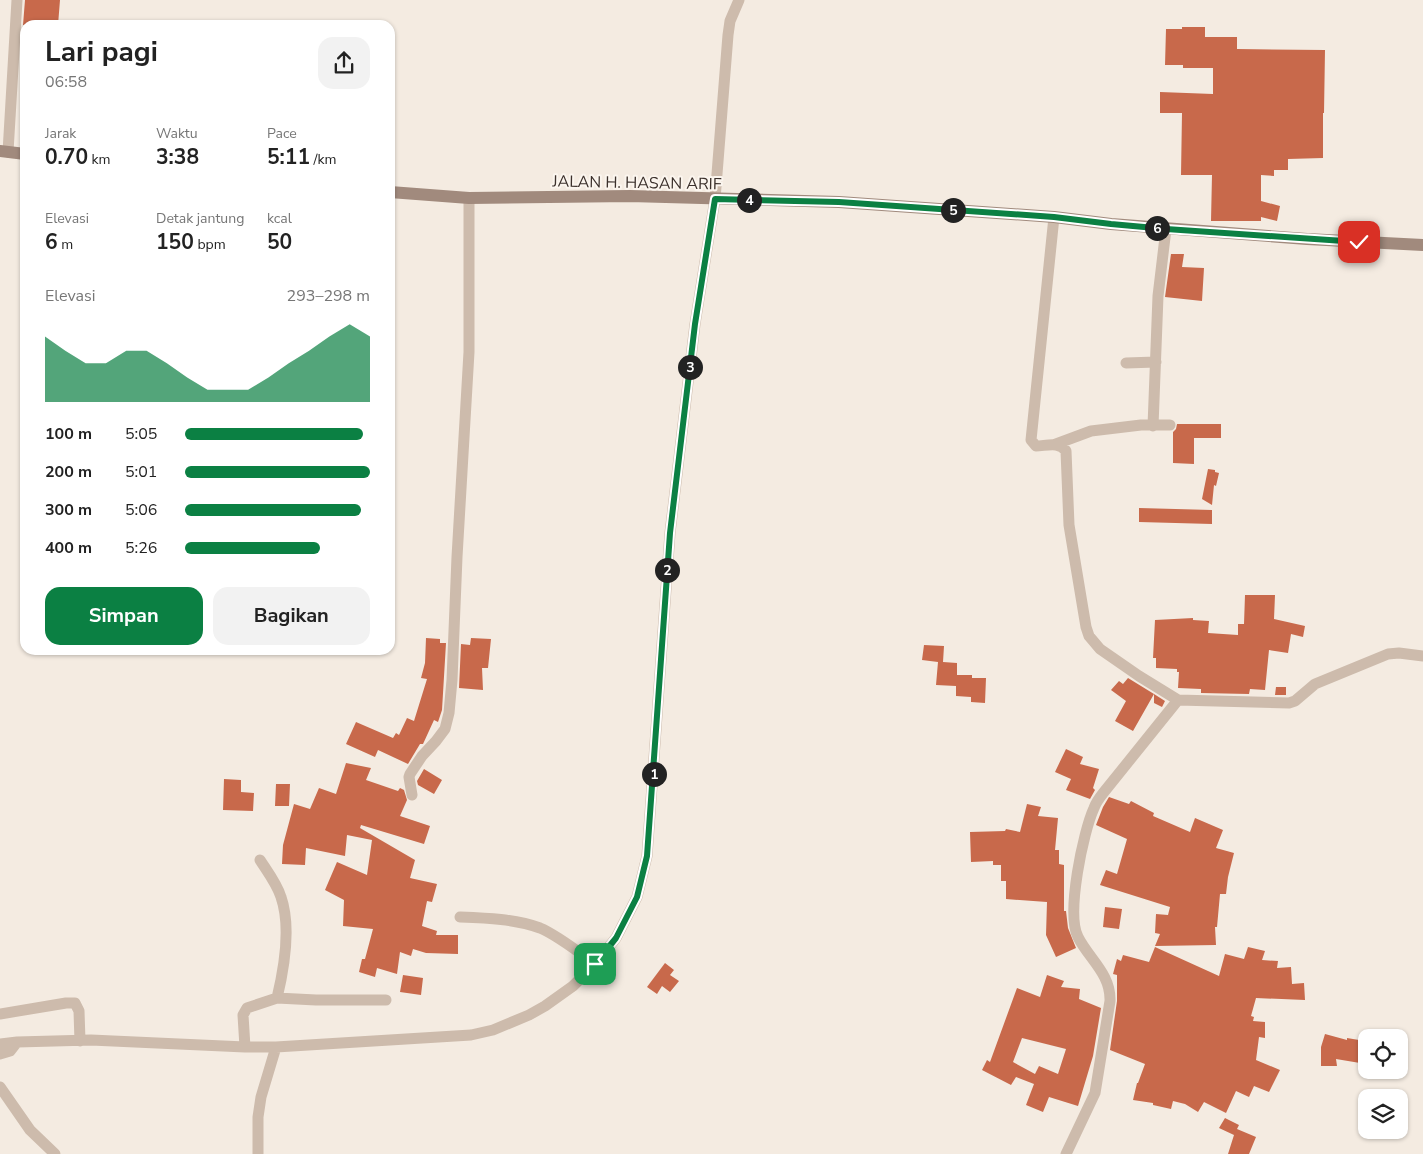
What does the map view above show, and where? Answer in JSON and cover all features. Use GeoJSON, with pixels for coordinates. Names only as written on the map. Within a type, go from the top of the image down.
{"type":"FeatureCollection","features":[{"type":"Feature","properties":{"kind":"main road"},"geometry":{"type":"LineString","coordinates":[[4,151],[20,153]]}},
{"type":"Feature","properties":{"kind":"main road","name":"JALAN H. HASAN ARIF"},"geometry":{"type":"LineString","coordinates":[[395,192],[469,198],[674,197],[839,202],[1054,217],[1166,229],[1423,245]]}},
{"type":"Feature","properties":{"kind":"street"},"geometry":{"type":"LineString","coordinates":[[4,151],[17,0]]}},
{"type":"Feature","properties":{"kind":"street"},"geometry":{"type":"LineString","coordinates":[[0,1044],[80,1038],[276,1047],[471,1035],[493,1030],[545,1006],[573,986],[591,961],[616,938],[637,897],[647,856],[670,533],[728,35],[730,21],[738,0]]}},
{"type":"Feature","properties":{"kind":"street"},"geometry":{"type":"LineString","coordinates":[[412,795],[410,774],[445,728],[451,688],[469,352],[469,198]]}},
{"type":"Feature","properties":{"kind":"street"},"geometry":{"type":"LineString","coordinates":[[1054,217],[1031,440],[1036,446],[1056,444],[1091,431],[1141,425],[1170,425]]}},
{"type":"Feature","properties":{"kind":"street"},"geometry":{"type":"LineString","coordinates":[[1153,426],[1158,296],[1166,229]]}},
{"type":"Feature","properties":{"kind":"street"},"geometry":{"type":"LineString","coordinates":[[1126,363],[1156,362]]}},
{"type":"Feature","properties":{"kind":"street"},"geometry":{"type":"LineString","coordinates":[[1056,444],[1066,451],[1069,525],[1089,636],[1100,649],[1178,700],[1289,703],[1295,701],[1315,684],[1388,654],[1399,653],[1423,656]]}},
{"type":"Feature","properties":{"kind":"street"},"geometry":{"type":"LineString","coordinates":[[1066,1154],[1095,1093],[1111,991],[1107,981],[1078,937],[1074,925],[1078,870],[1088,829],[1094,808],[1104,792],[1178,700]]}},
{"type":"Feature","properties":{"kind":"street"},"geometry":{"type":"LineString","coordinates":[[260,860],[281,896],[284,911],[285,941],[277,998]]}},
{"type":"Feature","properties":{"kind":"street"},"geometry":{"type":"LineString","coordinates":[[460,917],[490,918],[542,929],[591,961]]}},
{"type":"Feature","properties":{"kind":"street"},"geometry":{"type":"LineString","coordinates":[[245,1047],[243,1015],[247,1008],[277,998],[386,1000]]}},
{"type":"Feature","properties":{"kind":"street"},"geometry":{"type":"LineString","coordinates":[[0,1014],[66,1003],[75,1004],[79,1011],[80,1038]]}},
{"type":"Feature","properties":{"kind":"street"},"geometry":{"type":"LineString","coordinates":[[0,1054],[10,1051],[17,1042]]}},
{"type":"Feature","properties":{"kind":"street"},"geometry":{"type":"LineString","coordinates":[[258,1154],[258,1117],[261,1097],[276,1047]]}},
{"type":"Feature","properties":{"kind":"street"},"geometry":{"type":"LineString","coordinates":[[0,1087],[30,1130],[55,1154]]}},
{"type":"Feature","properties":{"kind":"building"},"geometry":{"type":"Polygon","coordinates":[[[25,0],[60,0],[58,20],[23,20],[25,0]]]}},
{"type":"Feature","properties":{"kind":"building"},"geometry":{"type":"Polygon","coordinates":[[[1182,27],[1205,27],[1205,37],[1237,37],[1237,49],[1325,50],[1323,158],[1288,159],[1288,170],[1274,170],[1274,176],[1261,175],[1261,201],[1280,206],[1277,221],[1261,217],[1261,221],[1211,221],[1212,175],[1181,175],[1182,113],[1160,113],[1160,92],[1213,94],[1213,68],[1183,68],[1183,65],[1165,65],[1166,29],[1182,29],[1182,27]]]}},
{"type":"Feature","properties":{"kind":"building"},"geometry":{"type":"Polygon","coordinates":[[[1171,254],[1184,254],[1182,267],[1204,268],[1202,301],[1165,297],[1171,254]]]}},
{"type":"Feature","properties":{"kind":"building"},"geometry":{"type":"Polygon","coordinates":[[[1177,424],[1221,424],[1221,438],[1194,438],[1194,464],[1173,463],[1173,432],[1177,424]]]}},
{"type":"Feature","properties":{"kind":"building"},"geometry":{"type":"Polygon","coordinates":[[[1208,469],[1219,473],[1216,486],[1214,485],[1212,505],[1202,499],[1208,469]]]}},
{"type":"Feature","properties":{"kind":"building"},"geometry":{"type":"Polygon","coordinates":[[[1139,508],[1212,510],[1212,524],[1139,522],[1139,508]]]}},
{"type":"Feature","properties":{"kind":"building"},"geometry":{"type":"Polygon","coordinates":[[[1245,595],[1275,595],[1274,619],[1305,626],[1303,637],[1291,634],[1288,653],[1269,650],[1265,690],[1250,689],[1249,694],[1201,693],[1201,689],[1178,688],[1179,672],[1177,672],[1177,669],[1156,668],[1156,658],[1153,658],[1155,620],[1193,618],[1193,620],[1209,621],[1208,633],[1238,635],[1238,624],[1244,624],[1245,595]]]}},
{"type":"Feature","properties":{"kind":"building"},"geometry":{"type":"Polygon","coordinates":[[[426,638],[440,639],[440,643],[446,643],[442,710],[438,722],[434,720],[423,744],[420,744],[408,764],[378,750],[375,757],[346,744],[356,722],[393,738],[396,733],[399,735],[407,718],[414,721],[427,679],[421,678],[425,663],[426,638]]]}},
{"type":"Feature","properties":{"kind":"building"},"geometry":{"type":"Polygon","coordinates":[[[471,638],[491,639],[488,668],[482,668],[483,690],[459,688],[461,644],[470,645],[471,638]]]}},
{"type":"Feature","properties":{"kind":"building"},"geometry":{"type":"Polygon","coordinates":[[[924,645],[944,646],[943,662],[957,663],[957,675],[972,675],[972,678],[986,678],[985,703],[971,702],[971,697],[956,696],[956,686],[936,685],[938,662],[922,660],[924,645]]]}},
{"type":"Feature","properties":{"kind":"building"},"geometry":{"type":"Polygon","coordinates":[[[1128,678],[1154,694],[1133,731],[1115,721],[1126,701],[1111,690],[1119,681],[1123,684],[1128,678]]]}},
{"type":"Feature","properties":{"kind":"building"},"geometry":{"type":"Polygon","coordinates":[[[1276,687],[1286,687],[1286,695],[1275,695],[1276,687]]]}},
{"type":"Feature","properties":{"kind":"building"},"geometry":{"type":"Polygon","coordinates":[[[1154,694],[1165,701],[1162,707],[1154,703],[1154,694]]]}},
{"type":"Feature","properties":{"kind":"building"},"geometry":{"type":"Polygon","coordinates":[[[1066,749],[1083,757],[1080,764],[1099,769],[1093,788],[1095,790],[1090,799],[1066,790],[1071,779],[1055,772],[1066,749]]]}},
{"type":"Feature","properties":{"kind":"building"},"geometry":{"type":"Polygon","coordinates":[[[346,763],[371,768],[366,780],[398,791],[400,788],[404,790],[407,800],[400,816],[430,826],[424,844],[361,825],[360,828],[415,860],[410,878],[437,884],[432,902],[427,901],[422,926],[437,931],[436,935],[458,935],[458,954],[426,953],[413,949],[411,956],[400,952],[397,974],[377,968],[375,977],[359,972],[362,959],[365,959],[373,929],[343,926],[344,900],[325,890],[337,862],[367,875],[372,840],[347,835],[345,856],[306,848],[305,865],[282,864],[283,845],[294,804],[310,809],[319,788],[336,794],[346,763]]]}},
{"type":"Feature","properties":{"kind":"building"},"geometry":{"type":"Polygon","coordinates":[[[424,769],[442,780],[434,794],[418,785],[417,781],[424,769]]]}},
{"type":"Feature","properties":{"kind":"building"},"geometry":{"type":"Polygon","coordinates":[[[224,779],[241,780],[241,792],[254,793],[253,811],[223,810],[224,779]]]}},
{"type":"Feature","properties":{"kind":"building"},"geometry":{"type":"Polygon","coordinates":[[[276,784],[290,784],[289,806],[275,806],[276,784]]]}},
{"type":"Feature","properties":{"kind":"building"},"geometry":{"type":"Polygon","coordinates":[[[1109,797],[1129,804],[1131,801],[1154,813],[1153,816],[1190,832],[1195,818],[1223,830],[1216,848],[1234,853],[1226,894],[1220,894],[1217,927],[1215,927],[1216,945],[1155,946],[1160,934],[1155,933],[1156,914],[1168,915],[1170,907],[1100,885],[1106,870],[1117,874],[1127,839],[1096,825],[1109,797]]]}},
{"type":"Feature","properties":{"kind":"building"},"geometry":{"type":"Polygon","coordinates":[[[1027,804],[1041,807],[1038,816],[1058,818],[1055,850],[1059,850],[1059,864],[1064,865],[1064,911],[1066,911],[1068,928],[1076,948],[1056,957],[1046,935],[1047,902],[1006,899],[1006,881],[1001,881],[1001,865],[993,865],[993,861],[971,862],[970,832],[1005,831],[1006,829],[1020,832],[1027,804]]]}},
{"type":"Feature","properties":{"kind":"building"},"geometry":{"type":"Polygon","coordinates":[[[1105,907],[1122,909],[1119,929],[1103,927],[1105,907]]]}},
{"type":"Feature","properties":{"kind":"building"},"geometry":{"type":"Polygon","coordinates":[[[1155,947],[1219,976],[1225,954],[1244,959],[1248,947],[1265,951],[1262,960],[1278,961],[1277,968],[1291,967],[1292,984],[1304,983],[1305,1000],[1256,998],[1251,1016],[1254,1017],[1253,1021],[1265,1022],[1265,1038],[1259,1037],[1256,1060],[1280,1070],[1269,1092],[1254,1086],[1249,1097],[1236,1091],[1226,1113],[1204,1102],[1198,1112],[1185,1104],[1173,1101],[1171,1109],[1153,1105],[1153,1103],[1133,1100],[1137,1083],[1145,1064],[1110,1050],[1117,1001],[1117,975],[1113,974],[1117,959],[1121,961],[1123,955],[1149,962],[1155,947]]]}},
{"type":"Feature","properties":{"kind":"building"},"geometry":{"type":"Polygon","coordinates":[[[665,963],[674,970],[670,975],[679,981],[670,992],[662,986],[657,994],[647,987],[665,963]]]}},
{"type":"Feature","properties":{"kind":"building"},"geometry":{"type":"Polygon","coordinates":[[[403,975],[423,978],[421,995],[400,992],[403,975]]]}},
{"type":"Feature","properties":{"kind":"building"},"geometry":{"type":"Polygon","coordinates":[[[1047,975],[1064,981],[1061,987],[1080,989],[1079,999],[1101,1008],[1093,1056],[1078,1106],[1049,1097],[1043,1112],[1026,1105],[1034,1084],[1016,1077],[1011,1085],[982,1070],[987,1060],[990,1062],[1017,988],[1040,997],[1047,975]],[[1022,1038],[1013,1062],[1035,1074],[1039,1066],[1058,1074],[1066,1049],[1022,1038]]]}},
{"type":"Feature","properties":{"kind":"building"},"geometry":{"type":"Polygon","coordinates":[[[1325,1034],[1347,1040],[1347,1038],[1358,1040],[1358,1063],[1336,1059],[1337,1066],[1321,1066],[1321,1047],[1325,1034]]]}},
{"type":"Feature","properties":{"kind":"building"},"geometry":{"type":"Polygon","coordinates":[[[1225,1118],[1239,1125],[1237,1129],[1256,1137],[1249,1154],[1228,1154],[1234,1135],[1219,1128],[1225,1118]]]}},
{"type":"Feature","properties":{"kind":"route"},"geometry":{"type":"LineString","coordinates":[[595,964],[616,938],[637,897],[647,856],[670,533],[695,324],[715,199],[839,202],[1054,217],[1166,229],[1359,242]]}}]}
